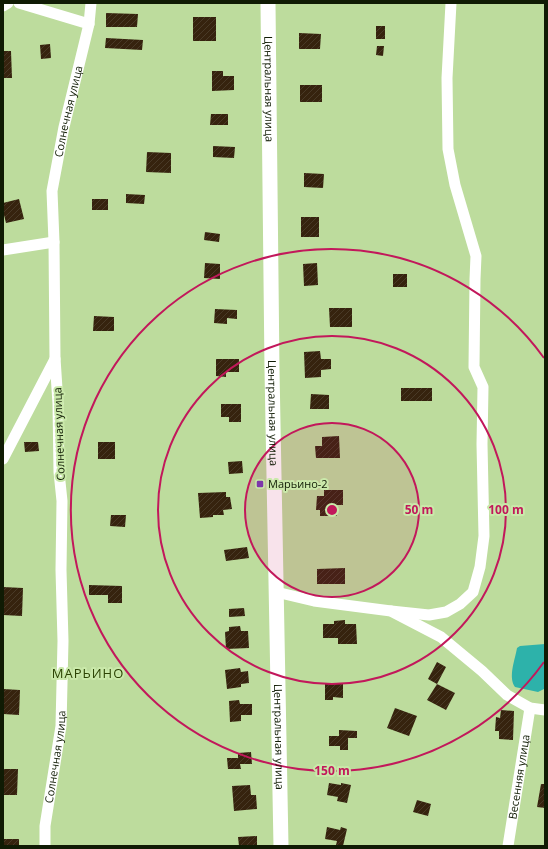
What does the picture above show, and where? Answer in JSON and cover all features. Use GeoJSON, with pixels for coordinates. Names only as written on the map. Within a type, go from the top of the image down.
{"type":"FeatureCollection","features":[{"type":"Feature","properties":{"kind":"main road","name":"Центральная улица"},"geometry":{"type":"LineString","coordinates":[[268,3],[272,378],[281,846]]}},
{"type":"Feature","properties":{"kind":"street"},"geometry":{"type":"LineString","coordinates":[[3,6],[8,3]]}},
{"type":"Feature","properties":{"kind":"street"},"geometry":{"type":"LineString","coordinates":[[19,3],[89,24]]}},
{"type":"Feature","properties":{"kind":"street","name":"Солнечная улица"},"geometry":{"type":"LineString","coordinates":[[45,846],[45,826],[61,726],[63,641],[61,570],[62,501],[59,472],[58,404],[55,358],[52,191],[64,127],[89,24],[91,3]]}},
{"type":"Feature","properties":{"kind":"street"},"geometry":{"type":"LineString","coordinates":[[276,592],[314,601],[429,615],[446,612],[460,604],[473,592],[480,568],[484,536],[482,444],[483,387],[474,367],[476,256],[455,185],[448,149],[447,78],[452,3]]}},
{"type":"Feature","properties":{"kind":"street"},"geometry":{"type":"LineString","coordinates":[[3,250],[54,242]]}},
{"type":"Feature","properties":{"kind":"street"},"geometry":{"type":"LineString","coordinates":[[3,459],[55,358]]}},
{"type":"Feature","properties":{"kind":"street"},"geometry":{"type":"LineString","coordinates":[[391,611],[441,637],[482,671],[507,695],[530,708],[545,710]]}},
{"type":"Feature","properties":{"kind":"street","name":"Весенняя улица"},"geometry":{"type":"LineString","coordinates":[[508,846],[530,708]]}},
{"type":"Feature","properties":{"kind":"water"},"geometry":{"type":"Polygon","coordinates":[[[545,644],[544,689],[538,692],[515,687],[512,673],[517,648],[520,646],[545,644]]]}},
{"type":"Feature","properties":{"kind":"building"},"geometry":{"type":"Polygon","coordinates":[[[106,13],[138,14],[137,27],[106,27],[106,13]]]}},
{"type":"Feature","properties":{"kind":"building"},"geometry":{"type":"Polygon","coordinates":[[[193,17],[216,17],[216,41],[193,41],[193,17]]]}},
{"type":"Feature","properties":{"kind":"building"},"geometry":{"type":"Polygon","coordinates":[[[376,26],[385,26],[385,39],[376,39],[376,26]]]}},
{"type":"Feature","properties":{"kind":"building"},"geometry":{"type":"Polygon","coordinates":[[[299,33],[321,34],[320,49],[299,49],[299,33]]]}},
{"type":"Feature","properties":{"kind":"building"},"geometry":{"type":"Polygon","coordinates":[[[106,38],[143,40],[142,50],[105,48],[106,38]]]}},
{"type":"Feature","properties":{"kind":"building"},"geometry":{"type":"Polygon","coordinates":[[[50,44],[51,58],[41,59],[40,45],[50,44]]]}},
{"type":"Feature","properties":{"kind":"building"},"geometry":{"type":"Polygon","coordinates":[[[377,46],[384,46],[383,56],[376,55],[377,46]]]}},
{"type":"Feature","properties":{"kind":"building"},"geometry":{"type":"Polygon","coordinates":[[[3,51],[11,51],[12,78],[3,78],[3,51]]]}},
{"type":"Feature","properties":{"kind":"building"},"geometry":{"type":"Polygon","coordinates":[[[212,71],[223,71],[223,76],[234,76],[234,90],[212,91],[212,71]]]}},
{"type":"Feature","properties":{"kind":"building"},"geometry":{"type":"Polygon","coordinates":[[[300,85],[322,85],[322,102],[300,102],[300,85]]]}},
{"type":"Feature","properties":{"kind":"building"},"geometry":{"type":"Polygon","coordinates":[[[211,114],[228,114],[228,125],[210,125],[211,114]]]}},
{"type":"Feature","properties":{"kind":"building"},"geometry":{"type":"Polygon","coordinates":[[[213,146],[235,147],[234,158],[213,157],[213,146]]]}},
{"type":"Feature","properties":{"kind":"building"},"geometry":{"type":"Polygon","coordinates":[[[147,152],[171,153],[171,173],[146,172],[147,152]]]}},
{"type":"Feature","properties":{"kind":"building"},"geometry":{"type":"Polygon","coordinates":[[[304,173],[324,174],[323,188],[304,187],[304,173]]]}},
{"type":"Feature","properties":{"kind":"building"},"geometry":{"type":"Polygon","coordinates":[[[126,194],[145,195],[144,204],[126,203],[126,194]]]}},
{"type":"Feature","properties":{"kind":"building"},"geometry":{"type":"Polygon","coordinates":[[[19,199],[24,219],[6,223],[3,203],[19,199]]]}},
{"type":"Feature","properties":{"kind":"building"},"geometry":{"type":"Polygon","coordinates":[[[92,199],[108,199],[108,210],[92,210],[92,199]]]}},
{"type":"Feature","properties":{"kind":"building"},"geometry":{"type":"Polygon","coordinates":[[[301,217],[319,217],[319,237],[301,237],[301,217]]]}},
{"type":"Feature","properties":{"kind":"building"},"geometry":{"type":"Polygon","coordinates":[[[205,232],[220,234],[219,242],[204,240],[205,232]]]}},
{"type":"Feature","properties":{"kind":"building"},"geometry":{"type":"Polygon","coordinates":[[[205,263],[220,264],[220,279],[204,278],[205,263]]]}},
{"type":"Feature","properties":{"kind":"building"},"geometry":{"type":"Polygon","coordinates":[[[317,263],[318,285],[304,286],[303,264],[317,263]]]}},
{"type":"Feature","properties":{"kind":"building"},"geometry":{"type":"Polygon","coordinates":[[[393,274],[407,274],[407,287],[393,287],[393,274]]]}},
{"type":"Feature","properties":{"kind":"building"},"geometry":{"type":"Polygon","coordinates":[[[329,308],[352,308],[352,327],[330,327],[329,308]]]}},
{"type":"Feature","properties":{"kind":"building"},"geometry":{"type":"Polygon","coordinates":[[[215,309],[237,310],[237,319],[227,318],[227,324],[214,323],[215,309]]]}},
{"type":"Feature","properties":{"kind":"building"},"geometry":{"type":"Polygon","coordinates":[[[94,316],[114,317],[114,331],[93,331],[94,316]]]}},
{"type":"Feature","properties":{"kind":"building"},"geometry":{"type":"Polygon","coordinates":[[[320,351],[321,359],[331,359],[331,369],[321,370],[321,377],[305,378],[304,352],[320,351]]]}},
{"type":"Feature","properties":{"kind":"building"},"geometry":{"type":"Polygon","coordinates":[[[216,359],[239,359],[239,372],[226,372],[226,377],[216,376],[216,359]]]}},
{"type":"Feature","properties":{"kind":"building"},"geometry":{"type":"Polygon","coordinates":[[[401,388],[432,388],[432,401],[401,401],[401,388]]]}},
{"type":"Feature","properties":{"kind":"building"},"geometry":{"type":"Polygon","coordinates":[[[311,394],[329,395],[329,409],[310,409],[311,394]]]}},
{"type":"Feature","properties":{"kind":"building"},"geometry":{"type":"Polygon","coordinates":[[[221,404],[241,404],[241,422],[229,422],[229,417],[221,417],[221,404]]]}},
{"type":"Feature","properties":{"kind":"building"},"geometry":{"type":"Polygon","coordinates":[[[339,436],[340,458],[316,458],[315,446],[322,446],[322,437],[339,436]]]}},
{"type":"Feature","properties":{"kind":"building"},"geometry":{"type":"Polygon","coordinates":[[[24,442],[38,442],[39,451],[25,452],[24,442]]]}},
{"type":"Feature","properties":{"kind":"building"},"geometry":{"type":"Polygon","coordinates":[[[98,442],[115,442],[115,459],[98,459],[98,442]]]}},
{"type":"Feature","properties":{"kind":"building"},"geometry":{"type":"Polygon","coordinates":[[[242,461],[243,473],[229,474],[228,462],[242,461]]]}},
{"type":"Feature","properties":{"kind":"building"},"geometry":{"type":"Polygon","coordinates":[[[324,490],[343,490],[343,505],[337,505],[337,516],[320,516],[320,510],[316,510],[317,496],[324,496],[324,490]]]}},
{"type":"Feature","properties":{"kind":"building"},"geometry":{"type":"Polygon","coordinates":[[[226,492],[226,497],[230,497],[232,509],[223,510],[224,515],[213,515],[213,517],[200,518],[198,493],[226,492]]]}},
{"type":"Feature","properties":{"kind":"building"},"geometry":{"type":"Polygon","coordinates":[[[111,515],[126,515],[125,527],[110,526],[111,515]]]}},
{"type":"Feature","properties":{"kind":"building"},"geometry":{"type":"Polygon","coordinates":[[[247,547],[249,558],[226,561],[224,550],[247,547]]]}},
{"type":"Feature","properties":{"kind":"building"},"geometry":{"type":"Polygon","coordinates":[[[345,568],[345,584],[317,584],[317,569],[345,568]]]}},
{"type":"Feature","properties":{"kind":"building"},"geometry":{"type":"Polygon","coordinates":[[[89,585],[122,586],[122,603],[108,603],[108,595],[89,595],[89,585]]]}},
{"type":"Feature","properties":{"kind":"building"},"geometry":{"type":"Polygon","coordinates":[[[3,587],[23,588],[22,616],[3,615],[3,587]]]}},
{"type":"Feature","properties":{"kind":"building"},"geometry":{"type":"Polygon","coordinates":[[[244,608],[245,616],[229,617],[229,609],[244,608]]]}},
{"type":"Feature","properties":{"kind":"building"},"geometry":{"type":"Polygon","coordinates":[[[345,620],[345,624],[356,624],[357,644],[338,644],[338,638],[323,638],[323,624],[334,624],[334,621],[345,620]]]}},
{"type":"Feature","properties":{"kind":"building"},"geometry":{"type":"Polygon","coordinates":[[[240,626],[241,631],[248,631],[249,648],[226,649],[225,632],[229,631],[229,627],[240,626]]]}},
{"type":"Feature","properties":{"kind":"building"},"geometry":{"type":"Polygon","coordinates":[[[437,662],[446,667],[437,684],[428,679],[437,662]]]}},
{"type":"Feature","properties":{"kind":"building"},"geometry":{"type":"Polygon","coordinates":[[[240,668],[241,672],[248,671],[249,683],[241,684],[241,687],[227,689],[225,670],[240,668]]]}},
{"type":"Feature","properties":{"kind":"building"},"geometry":{"type":"Polygon","coordinates":[[[325,684],[343,684],[343,698],[333,697],[333,700],[325,700],[325,684]]]}},
{"type":"Feature","properties":{"kind":"building"},"geometry":{"type":"Polygon","coordinates":[[[437,684],[455,693],[446,710],[427,700],[437,684]]]}},
{"type":"Feature","properties":{"kind":"building"},"geometry":{"type":"Polygon","coordinates":[[[3,689],[20,690],[19,715],[3,714],[3,689]]]}},
{"type":"Feature","properties":{"kind":"building"},"geometry":{"type":"Polygon","coordinates":[[[239,700],[240,704],[252,704],[252,715],[241,715],[241,721],[230,722],[229,701],[239,700]]]}},
{"type":"Feature","properties":{"kind":"building"},"geometry":{"type":"Polygon","coordinates":[[[395,708],[417,716],[409,736],[387,728],[395,708]]]}},
{"type":"Feature","properties":{"kind":"building"},"geometry":{"type":"Polygon","coordinates":[[[501,710],[514,711],[513,740],[499,739],[499,731],[495,731],[496,717],[500,718],[501,710]]]}},
{"type":"Feature","properties":{"kind":"building"},"geometry":{"type":"Polygon","coordinates":[[[339,730],[357,731],[357,738],[348,738],[348,750],[340,750],[340,746],[329,746],[329,736],[339,736],[339,730]]]}},
{"type":"Feature","properties":{"kind":"building"},"geometry":{"type":"Polygon","coordinates":[[[251,752],[252,764],[240,764],[241,769],[228,769],[227,758],[238,758],[238,753],[251,752]]]}},
{"type":"Feature","properties":{"kind":"building"},"geometry":{"type":"Polygon","coordinates":[[[3,769],[18,769],[17,795],[3,795],[3,769]]]}},
{"type":"Feature","properties":{"kind":"building"},"geometry":{"type":"Polygon","coordinates":[[[329,783],[351,785],[347,803],[337,801],[338,797],[327,795],[329,783]]]}},
{"type":"Feature","properties":{"kind":"building"},"geometry":{"type":"Polygon","coordinates":[[[541,784],[545,784],[545,808],[537,807],[541,784]]]}},
{"type":"Feature","properties":{"kind":"building"},"geometry":{"type":"Polygon","coordinates":[[[250,785],[251,795],[256,795],[257,809],[234,811],[232,786],[250,785]]]}},
{"type":"Feature","properties":{"kind":"building"},"geometry":{"type":"Polygon","coordinates":[[[417,800],[431,804],[428,816],[413,812],[417,800]]]}},
{"type":"Feature","properties":{"kind":"building"},"geometry":{"type":"Polygon","coordinates":[[[327,827],[340,830],[341,827],[347,829],[343,846],[336,845],[337,841],[325,839],[327,827]]]}},
{"type":"Feature","properties":{"kind":"building"},"geometry":{"type":"Polygon","coordinates":[[[257,836],[257,846],[239,846],[238,837],[257,836]]]}},
{"type":"Feature","properties":{"kind":"building"},"geometry":{"type":"Polygon","coordinates":[[[3,839],[19,839],[19,846],[3,846],[3,839]]]}},
{"type":"Feature","properties":{"kind":"place","name":"Марьино-2"},"geometry":{"type":"Point","coordinates":[260,484]}},
{"type":"Feature","properties":{"kind":"district","name":"МАРЬИНО"},"geometry":{"type":"Point","coordinates":[88,673]}}]}
